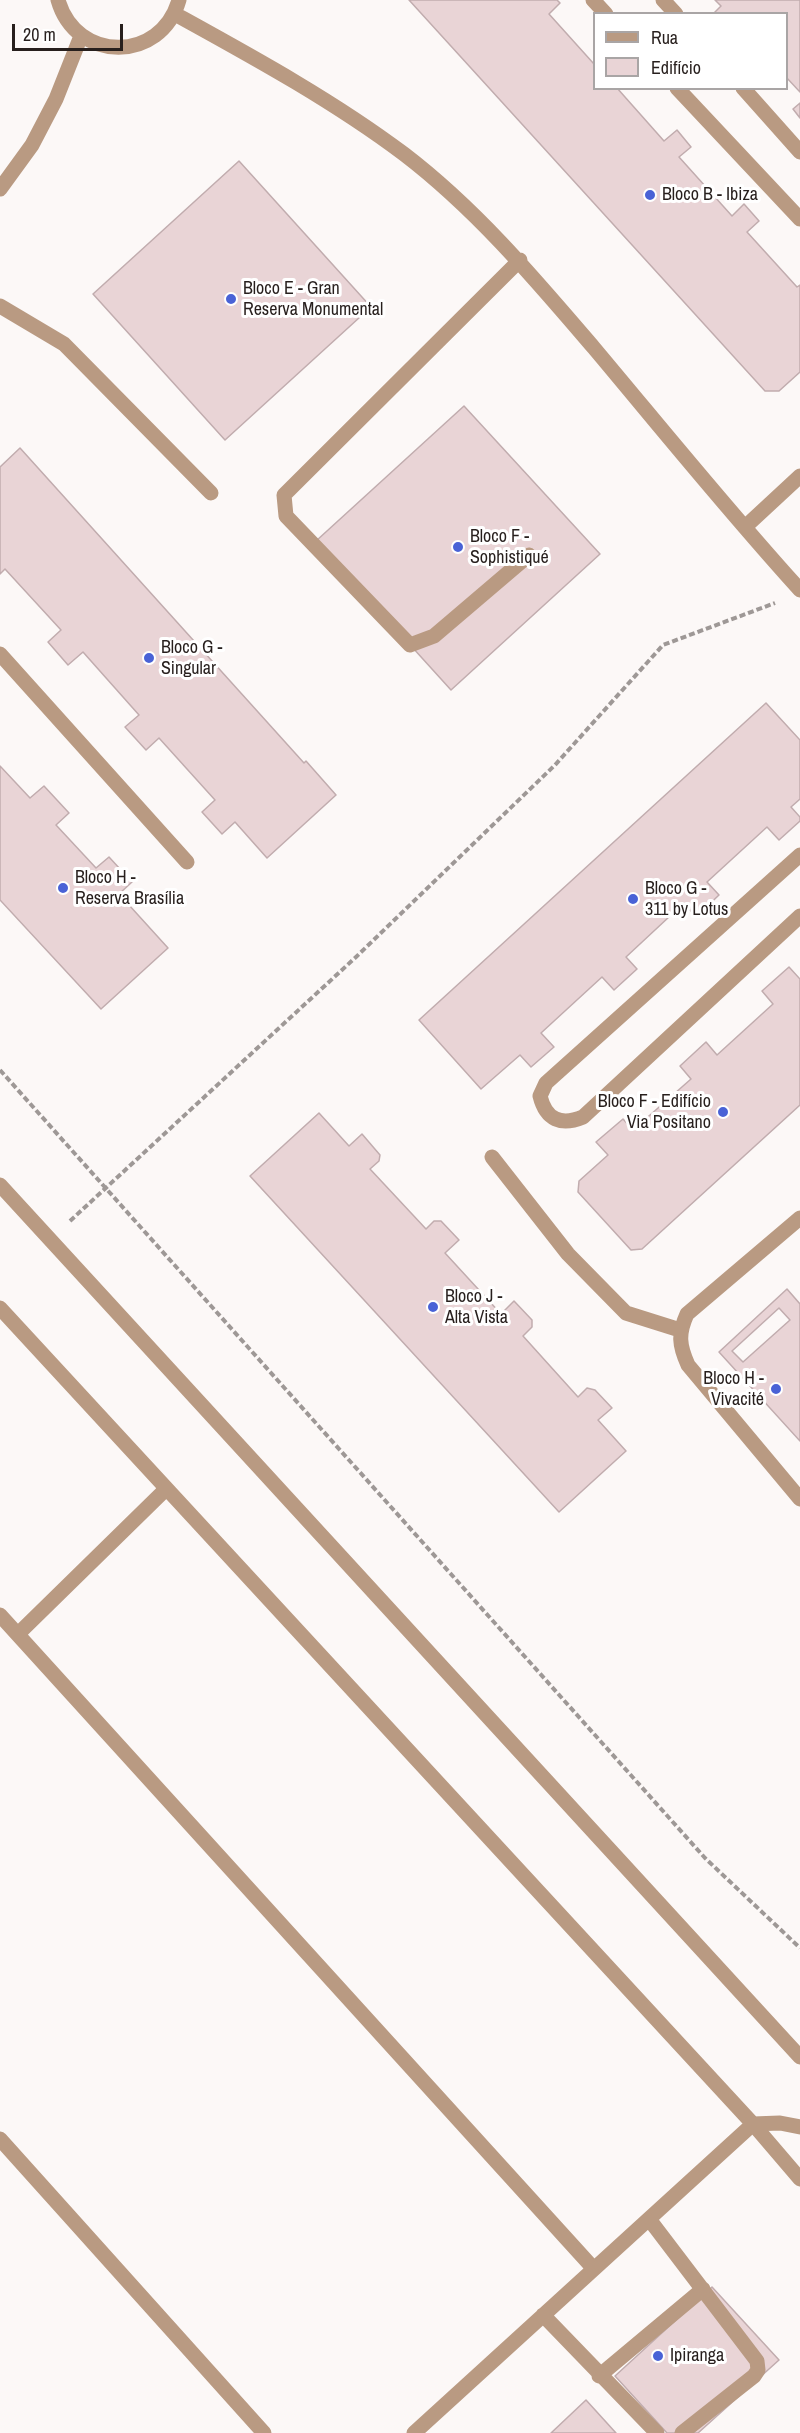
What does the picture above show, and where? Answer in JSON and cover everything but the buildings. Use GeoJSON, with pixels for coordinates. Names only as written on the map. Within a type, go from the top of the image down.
{"type":"FeatureCollection","features":[{"type":"Feature","properties":{"kind":"street"},"geometry":{"type":"LineString","coordinates":[[58,0],[69,24],[81,36],[97,44],[115,48],[134,46],[150,40],[165,28],[177,7],[404,154],[464,206],[520,260],[800,590]]}},
{"type":"Feature","properties":{"kind":"street"},"geometry":{"type":"LineString","coordinates":[[594,0],[604,12]]}},
{"type":"Feature","properties":{"kind":"street"},"geometry":{"type":"LineString","coordinates":[[663,0],[674,12]]}},
{"type":"Feature","properties":{"kind":"street"},"geometry":{"type":"LineString","coordinates":[[0,189],[32,145],[56,99],[81,36]]}},
{"type":"Feature","properties":{"kind":"street"},"geometry":{"type":"LineString","coordinates":[[679,90],[800,219]]}},
{"type":"Feature","properties":{"kind":"street"},"geometry":{"type":"LineString","coordinates":[[745,90],[800,152]]}},
{"type":"Feature","properties":{"kind":"street"},"geometry":{"type":"LineString","coordinates":[[520,260],[284,495],[286,516],[410,645],[434,636],[529,555]]}},
{"type":"Feature","properties":{"kind":"street"},"geometry":{"type":"LineString","coordinates":[[0,306],[64,344],[212,493]]}},
{"type":"Feature","properties":{"kind":"street"},"geometry":{"type":"LineString","coordinates":[[745,527],[800,476]]}},
{"type":"Feature","properties":{"kind":"street"},"geometry":{"type":"LineString","coordinates":[[0,654],[187,862]]}},
{"type":"Feature","properties":{"kind":"street"},"geometry":{"type":"LineString","coordinates":[[800,855],[546,1083],[540,1096],[548,1116],[557,1122],[567,1122],[583,1116],[800,916]]}},
{"type":"Feature","properties":{"kind":"street"},"geometry":{"type":"LineString","coordinates":[[492,1157],[568,1254],[626,1313],[680,1330]]}},
{"type":"Feature","properties":{"kind":"street"},"geometry":{"type":"LineString","coordinates":[[0,1185],[800,2057]]}},
{"type":"Feature","properties":{"kind":"street"},"geometry":{"type":"LineString","coordinates":[[800,1218],[687,1314],[680,1330],[679,1347],[688,1365],[800,1499]]}},
{"type":"Feature","properties":{"kind":"street"},"geometry":{"type":"LineString","coordinates":[[0,1308],[165,1490],[753,2124],[800,2179]]}},
{"type":"Feature","properties":{"kind":"street"},"geometry":{"type":"LineString","coordinates":[[18,1634],[165,1490]]}},
{"type":"Feature","properties":{"kind":"street"},"geometry":{"type":"LineString","coordinates":[[0,1615],[594,2269]]}},
{"type":"Feature","properties":{"kind":"street"},"geometry":{"type":"LineString","coordinates":[[414,2433],[753,2124],[780,2122],[800,2127]]}},
{"type":"Feature","properties":{"kind":"street"},"geometry":{"type":"LineString","coordinates":[[0,2139],[264,2433]]}},
{"type":"Feature","properties":{"kind":"street"},"geometry":{"type":"LineString","coordinates":[[649,2219],[757,2361],[758,2370],[682,2433]]}},
{"type":"Feature","properties":{"kind":"street"},"geometry":{"type":"LineString","coordinates":[[599,2376],[703,2289]]}},
{"type":"Feature","properties":{"kind":"street"},"geometry":{"type":"LineString","coordinates":[[543,2315],[599,2376],[657,2433]]}},
{"type":"Feature","properties":{"kind":"path"},"geometry":{"type":"LineString","coordinates":[[50,1240],[356,957],[555,765],[663,645],[779,602]]}},
{"type":"Feature","properties":{"kind":"path"},"geometry":{"type":"LineString","coordinates":[[0,1070],[705,1858],[800,1948]]}},
{"type":"Feature","properties":{"kind":"place","name":"Bloco B - Ibiza"},"geometry":{"type":"Point","coordinates":[650,195]}},
{"type":"Feature","properties":{"kind":"place","name":"Bloco E - Gran Reserva Monumental"},"geometry":{"type":"Point","coordinates":[231,299]}},
{"type":"Feature","properties":{"kind":"place","name":"Bloco F - Sophistiqué"},"geometry":{"type":"Point","coordinates":[458,547]}},
{"type":"Feature","properties":{"kind":"place","name":"Bloco G - Singular"},"geometry":{"type":"Point","coordinates":[149,658]}},
{"type":"Feature","properties":{"kind":"place","name":"Bloco H - Reserva Brasília"},"geometry":{"type":"Point","coordinates":[63,888]}},
{"type":"Feature","properties":{"kind":"place","name":"Bloco G - 311 by Lotus"},"geometry":{"type":"Point","coordinates":[633,899]}},
{"type":"Feature","properties":{"kind":"place","name":"Bloco F - Edifício Via Positano"},"geometry":{"type":"Point","coordinates":[723,1112]}},
{"type":"Feature","properties":{"kind":"place","name":"Bloco J - Alta Vista"},"geometry":{"type":"Point","coordinates":[433,1307]}},
{"type":"Feature","properties":{"kind":"place","name":"Bloco H - Vivacité"},"geometry":{"type":"Point","coordinates":[776,1389]}},
{"type":"Feature","properties":{"kind":"place","name":"Ipiranga"},"geometry":{"type":"Point","coordinates":[658,2356]}}]}
